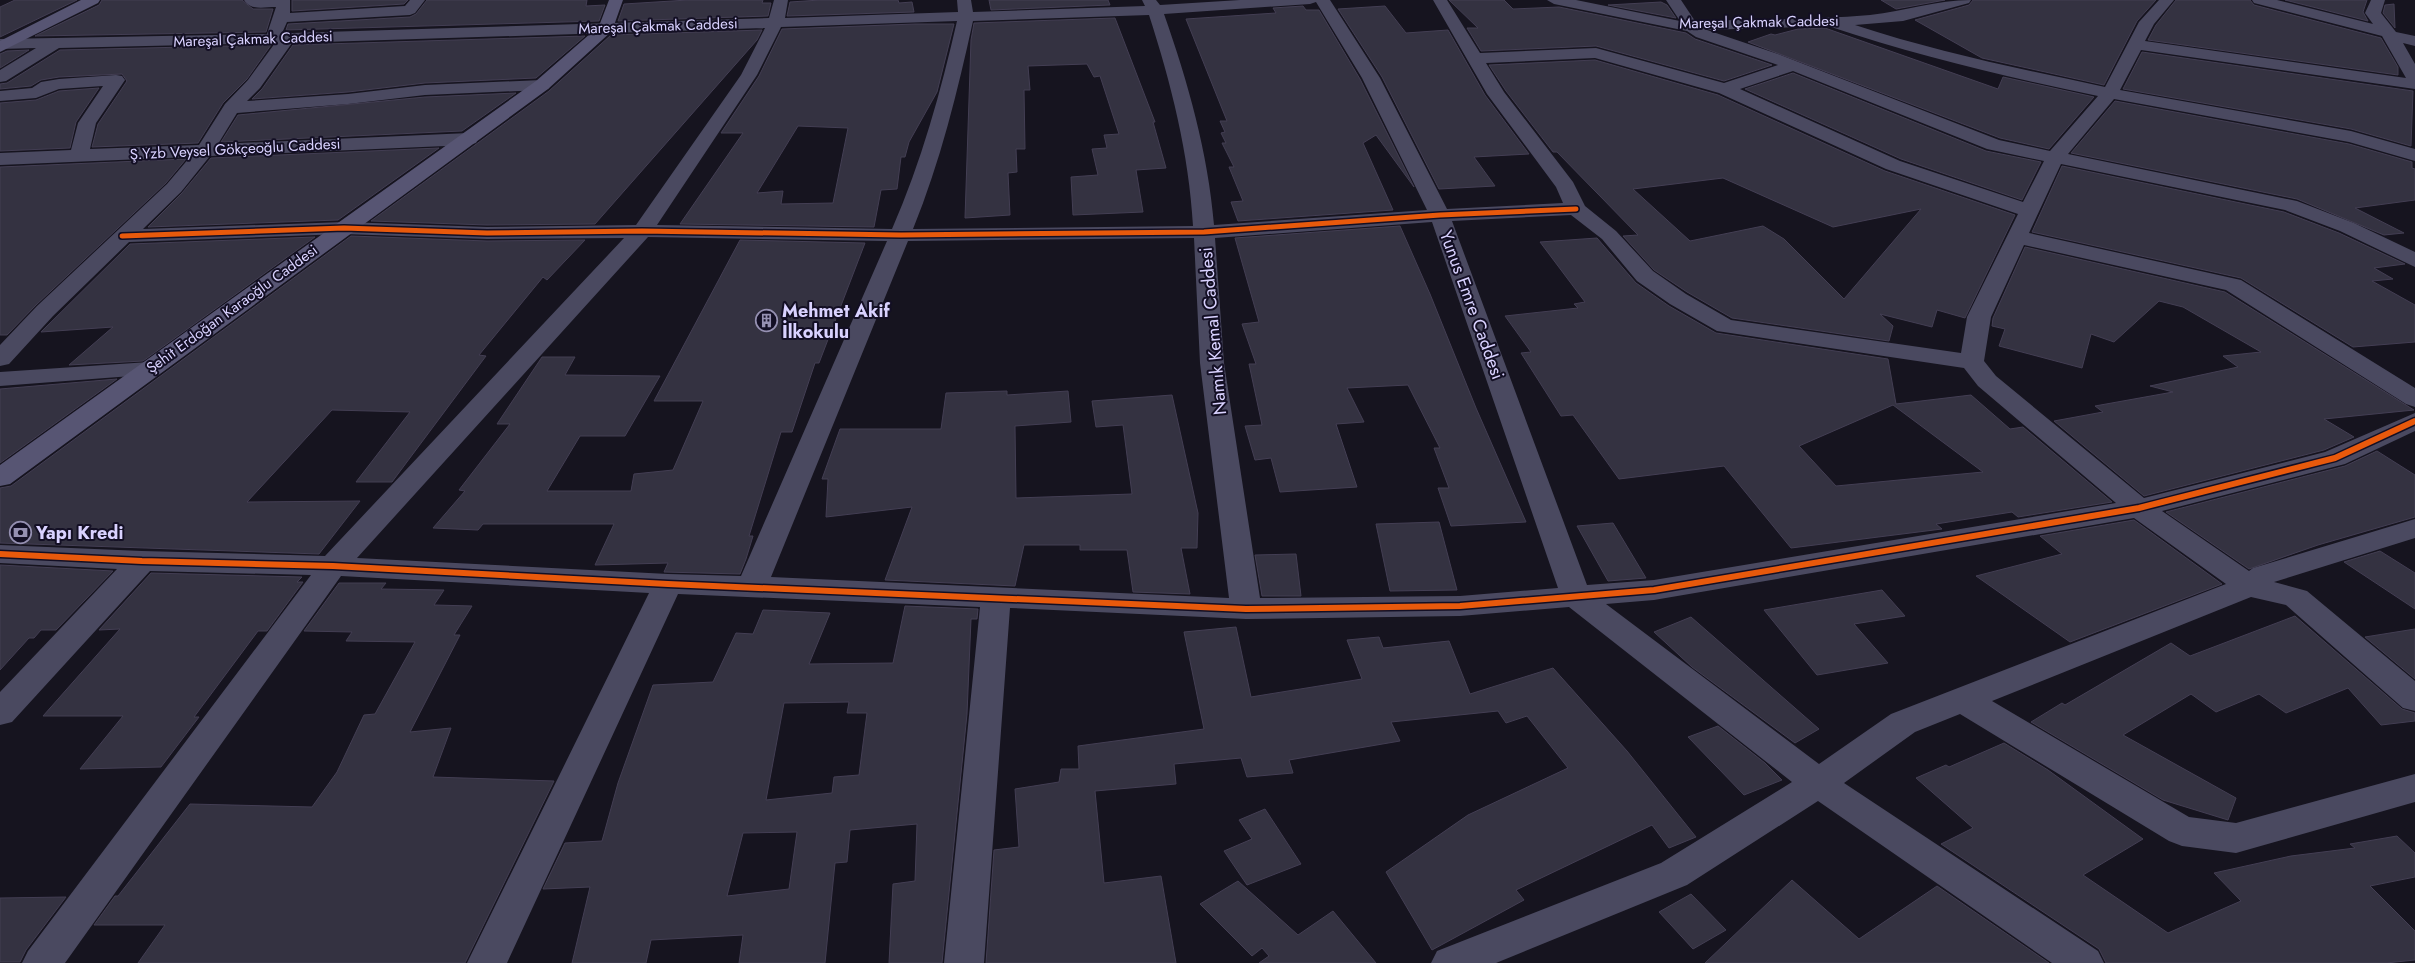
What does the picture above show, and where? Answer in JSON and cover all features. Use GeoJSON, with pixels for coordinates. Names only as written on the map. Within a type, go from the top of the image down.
{"type":"FeatureCollection","features":[{"type":"Feature","properties":{"kind":"main road"},"geometry":{"type":"LineString","coordinates":[[2,45],[93,0]]}},
{"type":"Feature","properties":{"kind":"main road","name":"Şehit Erdoğan Karaoğlu Caddesi"},"geometry":{"type":"LineString","coordinates":[[0,478],[542,85],[606,28],[616,0]]}},
{"type":"Feature","properties":{"kind":"street"},"geometry":{"type":"LineString","coordinates":[[0,359],[122,236],[174,188],[206,149],[231,108],[254,84],[285,28],[284,2],[254,3],[251,0]]}},
{"type":"Feature","properties":{"kind":"street"},"geometry":{"type":"LineString","coordinates":[[285,28],[410,10],[418,0]]}},
{"type":"Feature","properties":{"kind":"street","name":"Mareşal Çakmak Caddesi"},"geometry":{"type":"LineString","coordinates":[[2,45],[54,44],[285,28],[386,36],[606,28],[778,11],[1152,5],[1310,0]]}},
{"type":"Feature","properties":{"kind":"street","name":"Yunus Emre Caddesi"},"geometry":{"type":"LineString","coordinates":[[1323,0],[1372,78],[1440,216],[1576,597]]}},
{"type":"Feature","properties":{"kind":"street"},"geometry":{"type":"LineString","coordinates":[[1440,0],[1496,94],[1566,186],[1576,209],[1609,235],[1645,276],[1678,299],[1725,326],[1972,362],[1987,381],[2139,508],[2249,586],[2296,598],[2415,699]]}},
{"type":"Feature","properties":{"kind":"street","name":"Mareşal Çakmak Caddesi"},"geometry":{"type":"LineString","coordinates":[[1554,0],[1682,26],[1852,21],[1903,16],[1964,0]]}},
{"type":"Feature","properties":{"kind":"street"},"geometry":{"type":"LineString","coordinates":[[1673,0],[1690,26],[1702,34],[1793,66],[1994,145],[2290,205],[2347,228],[2415,260]]}},
{"type":"Feature","properties":{"kind":"street"},"geometry":{"type":"LineString","coordinates":[[1972,362],[1979,317],[2055,157],[2110,93],[2147,22],[2167,0]]}},
{"type":"Feature","properties":{"kind":"street"},"geometry":{"type":"LineString","coordinates":[[2259,0],[2413,39]]}},
{"type":"Feature","properties":{"kind":"street"},"geometry":{"type":"LineString","coordinates":[[2378,0],[2373,13],[2415,78]]}},
{"type":"Feature","properties":{"kind":"street","name":"Namık Kemal Caddesi"},"geometry":{"type":"LineString","coordinates":[[1152,5],[1174,66],[1201,190],[1212,363],[1246,609]]}},
{"type":"Feature","properties":{"kind":"street"},"geometry":{"type":"LineString","coordinates":[[752,586],[918,191],[956,62],[965,8]]}},
{"type":"Feature","properties":{"kind":"street"},"geometry":{"type":"LineString","coordinates":[[42,963],[333,566],[642,231],[749,75],[778,11]]}},
{"type":"Feature","properties":{"kind":"street"},"geometry":{"type":"LineString","coordinates":[[1827,21],[1899,45],[1981,66],[2110,93],[2351,137],[2415,156]]}},
{"type":"Feature","properties":{"kind":"street"},"geometry":{"type":"LineString","coordinates":[[0,77],[54,44]]}},
{"type":"Feature","properties":{"kind":"street"},"geometry":{"type":"LineString","coordinates":[[2135,44],[2415,84]]}},
{"type":"Feature","properties":{"kind":"street"},"geometry":{"type":"LineString","coordinates":[[1475,58],[1596,53],[1725,89],[1893,165],[2029,211]]}},
{"type":"Feature","properties":{"kind":"street"},"geometry":{"type":"LineString","coordinates":[[1725,89],[1793,66]]}},
{"type":"Feature","properties":{"kind":"street"},"geometry":{"type":"LineString","coordinates":[[0,96],[36,94],[47,86],[59,84],[116,80],[87,123],[79,157]]}},
{"type":"Feature","properties":{"kind":"street"},"geometry":{"type":"LineString","coordinates":[[231,108],[348,99],[425,90],[542,85]]}},
{"type":"Feature","properties":{"kind":"street","name":"Ş.Yzb Veysel Gökçeoğlu Caddesi"},"geometry":{"type":"LineString","coordinates":[[0,159],[469,139]]}},
{"type":"Feature","properties":{"kind":"street"},"geometry":{"type":"LineString","coordinates":[[122,236],[344,228],[487,233],[642,231],[901,235],[1204,232],[1576,209]]}},
{"type":"Feature","properties":{"kind":"street"},"geometry":{"type":"LineString","coordinates":[[2017,237],[2233,285],[2415,399]]}},
{"type":"Feature","properties":{"kind":"street"},"geometry":{"type":"LineString","coordinates":[[0,379],[149,369]]}},
{"type":"Feature","properties":{"kind":"street"},"geometry":{"type":"LineString","coordinates":[[0,554],[142,561],[333,566],[668,584],[752,586],[1246,609],[1460,606],[1654,590],[2139,508],[2334,458],[2415,421]]}},
{"type":"Feature","properties":{"kind":"street"},"geometry":{"type":"LineString","coordinates":[[1451,963],[1674,874],[1818,783],[1903,723],[2249,586],[2264,575],[2415,528]]}},
{"type":"Feature","properties":{"kind":"street"},"geometry":{"type":"LineString","coordinates":[[0,713],[142,561]]}},
{"type":"Feature","properties":{"kind":"street"},"geometry":{"type":"LineString","coordinates":[[487,963],[668,584]]}},
{"type":"Feature","properties":{"kind":"street"},"geometry":{"type":"LineString","coordinates":[[964,963],[996,597]]}},
{"type":"Feature","properties":{"kind":"street"},"geometry":{"type":"LineString","coordinates":[[1576,597],[1818,783],[2084,963]]}},
{"type":"Feature","properties":{"kind":"street"},"geometry":{"type":"LineString","coordinates":[[1962,699],[2182,831],[2236,838],[2415,788]]}},
{"type":"Feature","properties":{"kind":"building"},"geometry":{"type":"Polygon","coordinates":[[[15,0],[77,0],[0,37],[0,7],[15,0]]]}},
{"type":"Feature","properties":{"kind":"building"},"geometry":{"type":"Polygon","coordinates":[[[102,0],[242,0],[253,9],[273,9],[266,32],[35,36],[99,5],[102,0]]]}},
{"type":"Feature","properties":{"kind":"building"},"geometry":{"type":"Polygon","coordinates":[[[292,0],[408,0],[404,4],[292,11],[292,0]]]}},
{"type":"Feature","properties":{"kind":"building"},"geometry":{"type":"Polygon","coordinates":[[[427,0],[587,0],[586,6],[605,5],[599,21],[286,30],[288,24],[410,17],[416,14],[427,0]]]}},
{"type":"Feature","properties":{"kind":"building"},"geometry":{"type":"Polygon","coordinates":[[[688,0],[763,0],[762,3],[771,3],[768,16],[618,21],[624,4],[688,0]]]}},
{"type":"Feature","properties":{"kind":"building"},"geometry":{"type":"Polygon","coordinates":[[[898,0],[899,3],[912,2],[914,12],[787,16],[790,2],[898,0]]]}},
{"type":"Feature","properties":{"kind":"building"},"geometry":{"type":"Polygon","coordinates":[[[989,0],[1108,0],[1110,5],[991,10],[989,0]]]}},
{"type":"Feature","properties":{"kind":"building"},"geometry":{"type":"Polygon","coordinates":[[[1449,0],[1504,0],[1513,9],[1559,7],[1686,33],[1695,39],[1772,65],[1724,81],[1596,46],[1481,51],[1467,28],[1478,28],[1449,0]]]}},
{"type":"Feature","properties":{"kind":"building"},"geometry":{"type":"Polygon","coordinates":[[[1881,0],[1945,0],[1896,9],[1881,0]]]}},
{"type":"Feature","properties":{"kind":"building"},"geometry":{"type":"Polygon","coordinates":[[[1973,0],[2156,0],[2137,21],[2104,85],[1982,58],[1915,20],[1969,5],[1973,0]]]}},
{"type":"Feature","properties":{"kind":"building"},"geometry":{"type":"Polygon","coordinates":[[[2176,0],[2250,0],[2254,5],[2381,38],[2398,67],[2398,75],[2148,40],[2156,25],[2176,0]]]}},
{"type":"Feature","properties":{"kind":"building"},"geometry":{"type":"Polygon","coordinates":[[[2285,0],[2367,0],[2363,12],[2368,21],[2285,0]]]}},
{"type":"Feature","properties":{"kind":"building"},"geometry":{"type":"Polygon","coordinates":[[[1661,2],[1667,5],[1676,18],[1608,5],[1661,2]]]}},
{"type":"Feature","properties":{"kind":"building"},"geometry":{"type":"Polygon","coordinates":[[[2394,4],[2395,28],[2383,13],[2385,5],[2394,4]]]}},
{"type":"Feature","properties":{"kind":"building"},"geometry":{"type":"Polygon","coordinates":[[[1303,6],[1306,10],[1319,10],[1360,79],[1414,187],[1376,135],[1363,143],[1393,210],[1238,221],[1231,202],[1243,201],[1229,167],[1234,167],[1222,143],[1226,143],[1221,133],[1225,132],[1220,121],[1227,121],[1186,19],[1276,13],[1273,8],[1303,6]]]}},
{"type":"Feature","properties":{"kind":"building"},"geometry":{"type":"Polygon","coordinates":[[[1385,6],[1406,33],[1448,30],[1485,95],[1529,154],[1474,157],[1495,186],[1439,189],[1382,77],[1338,9],[1385,6]]]}},
{"type":"Feature","properties":{"kind":"building"},"geometry":{"type":"Polygon","coordinates":[[[1115,18],[1155,122],[1153,122],[1166,168],[1136,170],[1143,212],[1073,215],[1071,177],[1098,175],[1092,149],[1107,148],[1104,135],[1119,134],[1100,76],[1094,77],[1087,64],[1028,66],[1030,90],[1024,90],[1025,149],[1016,149],[1017,172],[1008,173],[1010,215],[965,218],[971,40],[974,23],[1115,18]]]}},
{"type":"Feature","properties":{"kind":"building"},"geometry":{"type":"Polygon","coordinates":[[[954,24],[937,92],[909,142],[905,157],[901,157],[897,189],[881,190],[874,227],[680,224],[743,133],[721,133],[759,76],[782,29],[954,24]],[[798,126],[757,193],[783,191],[781,204],[833,203],[848,128],[798,126]]]}},
{"type":"Feature","properties":{"kind":"building"},"geometry":{"type":"Polygon","coordinates":[[[1825,28],[1998,89],[2003,77],[2094,97],[2049,149],[2000,138],[1748,42],[1771,34],[1775,35],[1798,29],[1825,28]]]}},
{"type":"Feature","properties":{"kind":"building"},"geometry":{"type":"Polygon","coordinates":[[[762,30],[757,40],[595,224],[487,225],[371,221],[549,91],[611,35],[762,30]]]}},
{"type":"Feature","properties":{"kind":"building"},"geometry":{"type":"Polygon","coordinates":[[[585,36],[536,78],[425,83],[348,92],[252,99],[262,89],[293,45],[585,36]]]}},
{"type":"Feature","properties":{"kind":"building"},"geometry":{"type":"Polygon","coordinates":[[[271,45],[247,79],[223,103],[198,143],[92,147],[98,124],[127,81],[122,74],[59,77],[41,80],[31,86],[0,89],[0,84],[7,83],[60,50],[271,45]]]}},
{"type":"Feature","properties":{"kind":"building"},"geometry":{"type":"Polygon","coordinates":[[[29,50],[0,68],[0,54],[7,51],[29,50]]]}},
{"type":"Feature","properties":{"kind":"building"},"geometry":{"type":"Polygon","coordinates":[[[2142,52],[2413,91],[2411,146],[2351,129],[2123,89],[2142,52]]]}},
{"type":"Feature","properties":{"kind":"building"},"geometry":{"type":"Polygon","coordinates":[[[1595,60],[1718,95],[1885,171],[2015,215],[1965,318],[1937,310],[1932,327],[1880,314],[1893,326],[1889,341],[1732,318],[1654,270],[1623,236],[1638,235],[1557,152],[1553,152],[1506,91],[1489,65],[1595,60]],[[1723,178],[1633,189],[1690,241],[1763,226],[1784,239],[1844,299],[1921,209],[1833,227],[1723,178]]]}},
{"type":"Feature","properties":{"kind":"building"},"geometry":{"type":"Polygon","coordinates":[[[1793,73],[1986,151],[2041,162],[2022,200],[1901,159],[1745,89],[1793,73]]]}},
{"type":"Feature","properties":{"kind":"building"},"geometry":{"type":"Polygon","coordinates":[[[99,88],[76,122],[70,148],[0,151],[0,103],[36,100],[59,91],[99,88]]]}},
{"type":"Feature","properties":{"kind":"building"},"geometry":{"type":"Polygon","coordinates":[[[516,93],[462,131],[221,142],[238,115],[425,97],[516,93]]]}},
{"type":"Feature","properties":{"kind":"building"},"geometry":{"type":"Polygon","coordinates":[[[2115,101],[2349,144],[2412,162],[2412,168],[2415,169],[2415,200],[2355,208],[2404,233],[2384,235],[2297,199],[2071,153],[2115,101]]]}},
{"type":"Feature","properties":{"kind":"building"},"geometry":{"type":"Polygon","coordinates":[[[439,148],[338,220],[148,227],[182,193],[211,158],[439,148]]]}},
{"type":"Feature","properties":{"kind":"building"},"geometry":{"type":"Polygon","coordinates":[[[186,159],[166,183],[36,305],[7,335],[0,335],[0,167],[186,159]]]}},
{"type":"Feature","properties":{"kind":"building"},"geometry":{"type":"Polygon","coordinates":[[[2062,166],[2284,212],[2339,233],[2405,264],[2374,268],[2393,279],[2372,281],[2415,305],[2415,342],[2353,347],[2241,278],[2032,232],[2062,166]]]}},
{"type":"Feature","properties":{"kind":"building"},"geometry":{"type":"Polygon","coordinates":[[[1400,226],[1526,522],[1451,526],[1438,488],[1449,488],[1434,448],[1440,448],[1408,385],[1347,388],[1364,422],[1336,424],[1357,487],[1280,492],[1271,458],[1255,460],[1245,426],[1262,425],[1249,364],[1256,364],[1242,324],[1259,322],[1235,238],[1400,226]]]}},
{"type":"Feature","properties":{"kind":"building"},"geometry":{"type":"Polygon","coordinates":[[[351,236],[487,241],[585,240],[547,280],[543,277],[479,355],[486,356],[392,482],[356,482],[410,412],[332,410],[247,502],[360,501],[319,554],[0,543],[0,488],[11,486],[351,236]]]}},
{"type":"Feature","properties":{"kind":"building"},"geometry":{"type":"Polygon","coordinates":[[[315,237],[143,361],[69,365],[113,327],[41,332],[130,244],[315,237]]]}},
{"type":"Feature","properties":{"kind":"building"},"geometry":{"type":"Polygon","coordinates":[[[1597,238],[1636,283],[1669,306],[1716,333],[1888,359],[1896,404],[1971,395],[2010,429],[2023,427],[2112,502],[2018,517],[2012,512],[1936,524],[1942,529],[1791,548],[1724,466],[1619,479],[1573,415],[1561,416],[1521,353],[1531,352],[1505,316],[1578,308],[1574,304],[1585,302],[1540,242],[1597,238]],[[1893,405],[1799,446],[1836,486],[1983,472],[1893,405]]]}},
{"type":"Feature","properties":{"kind":"building"},"geometry":{"type":"Polygon","coordinates":[[[740,240],[865,243],[819,363],[815,363],[792,432],[781,432],[749,536],[753,536],[740,574],[664,572],[668,563],[595,565],[614,524],[483,524],[478,530],[433,528],[465,491],[459,490],[510,424],[497,424],[542,357],[575,357],[565,375],[660,376],[625,436],[580,436],[547,491],[631,491],[634,474],[673,470],[703,401],[654,401],[740,240]]]}},
{"type":"Feature","properties":{"kind":"building"},"geometry":{"type":"Polygon","coordinates":[[[2025,247],[2225,292],[2414,410],[2324,419],[2354,437],[2324,450],[2144,496],[2054,421],[2103,412],[2095,406],[2173,392],[2150,386],[2238,367],[2223,356],[2261,352],[2183,307],[2159,301],[2114,342],[2091,334],[2082,368],[1999,346],[2005,329],[1992,326],[1993,318],[2025,247]]]}},
{"type":"Feature","properties":{"kind":"building"},"geometry":{"type":"Polygon","coordinates":[[[117,379],[0,463],[0,389],[117,379]]]}},
{"type":"Feature","properties":{"kind":"building"},"geometry":{"type":"Polygon","coordinates":[[[1007,391],[1007,395],[1068,391],[1071,422],[1015,426],[1016,498],[1132,494],[1123,425],[1096,427],[1092,401],[1172,395],[1198,513],[1197,548],[1181,548],[1190,594],[1133,592],[1127,550],[1080,550],[1080,545],[1024,545],[1015,586],[885,580],[912,507],[826,517],[828,479],[822,479],[840,429],[941,429],[946,393],[1007,391]]]}},
{"type":"Feature","properties":{"kind":"building"},"geometry":{"type":"Polygon","coordinates":[[[2377,451],[2415,475],[2415,517],[2318,545],[2249,569],[2166,512],[2345,466],[2377,451]]]}},
{"type":"Feature","properties":{"kind":"building"},"geometry":{"type":"Polygon","coordinates":[[[2134,520],[2222,584],[2070,642],[1976,576],[2062,554],[2040,536],[2134,520]]]}},
{"type":"Feature","properties":{"kind":"building"},"geometry":{"type":"Polygon","coordinates":[[[1439,522],[1457,590],[1390,591],[1376,524],[1439,522]]]}},
{"type":"Feature","properties":{"kind":"building"},"geometry":{"type":"Polygon","coordinates":[[[1613,523],[1646,578],[1608,581],[1577,526],[1613,523]]]}},
{"type":"Feature","properties":{"kind":"building"},"geometry":{"type":"Polygon","coordinates":[[[2380,551],[2415,573],[2415,609],[2344,562],[2380,551]]]}},
{"type":"Feature","properties":{"kind":"building"},"geometry":{"type":"Polygon","coordinates":[[[1296,554],[1301,596],[1262,596],[1255,555],[1296,554]]]}},
{"type":"Feature","properties":{"kind":"building"},"geometry":{"type":"Polygon","coordinates":[[[0,565],[113,571],[56,630],[41,630],[34,638],[29,638],[0,670],[0,565]]]}},
{"type":"Feature","properties":{"kind":"building"},"geometry":{"type":"Polygon","coordinates":[[[151,573],[302,577],[297,582],[303,582],[267,631],[258,631],[194,717],[199,717],[161,767],[80,769],[123,716],[43,716],[120,629],[99,630],[151,573]]]}},
{"type":"Feature","properties":{"kind":"building"},"geometry":{"type":"Polygon","coordinates":[[[339,583],[386,583],[381,589],[444,590],[434,605],[472,606],[454,635],[460,635],[410,732],[451,728],[433,777],[554,781],[465,963],[138,963],[165,925],[94,925],[115,896],[118,896],[190,804],[312,807],[337,772],[364,715],[375,714],[415,642],[346,641],[352,632],[304,631],[339,583]]]}},
{"type":"Feature","properties":{"kind":"building"},"geometry":{"type":"Polygon","coordinates":[[[1882,590],[1905,616],[1854,624],[1888,663],[1817,675],[1764,610],[1882,590]]]}},
{"type":"Feature","properties":{"kind":"building"},"geometry":{"type":"Polygon","coordinates":[[[905,606],[978,609],[977,619],[971,619],[967,714],[942,963],[889,963],[893,884],[915,881],[917,824],[850,830],[847,862],[835,863],[825,963],[739,963],[743,935],[651,940],[646,963],[572,963],[590,887],[543,889],[565,843],[602,841],[618,783],[653,685],[713,682],[736,633],[753,634],[763,610],[830,613],[809,664],[893,663],[905,606]],[[849,702],[784,703],[766,800],[832,793],[834,777],[859,775],[867,713],[847,713],[849,702]],[[797,832],[743,833],[727,896],[789,889],[797,832]]]}},
{"type":"Feature","properties":{"kind":"building"},"geometry":{"type":"Polygon","coordinates":[[[2295,616],[2402,709],[2415,713],[2415,721],[2381,725],[2348,688],[2286,713],[2259,694],[2216,712],[2191,694],[2123,735],[2236,798],[2228,820],[2163,800],[2031,722],[2062,703],[2065,705],[2171,643],[2190,656],[2295,616]]]}},
{"type":"Feature","properties":{"kind":"building"},"geometry":{"type":"Polygon","coordinates":[[[1691,617],[1819,729],[1795,743],[1692,667],[1654,632],[1691,617]]]}},
{"type":"Feature","properties":{"kind":"building"},"geometry":{"type":"Polygon","coordinates":[[[1236,627],[1251,697],[1362,679],[1347,640],[1379,637],[1383,648],[1449,641],[1470,694],[1553,668],[1627,751],[1696,837],[1669,848],[1652,825],[1516,890],[1524,900],[1432,950],[1386,872],[1468,815],[1568,768],[1527,716],[1506,723],[1498,711],[1391,722],[1400,741],[1289,760],[1293,773],[1247,777],[1241,758],[1174,764],[1176,784],[1095,791],[1104,883],[1161,876],[1176,963],[986,963],[994,850],[1019,847],[1015,789],[1059,782],[1061,769],[1079,769],[1078,746],[1204,729],[1184,632],[1236,627]]]}},
{"type":"Feature","properties":{"kind":"building"},"geometry":{"type":"Polygon","coordinates":[[[2415,629],[2415,679],[2365,637],[2415,629]]]}},
{"type":"Feature","properties":{"kind":"building"},"geometry":{"type":"Polygon","coordinates":[[[1718,726],[1765,763],[1782,780],[1744,795],[1688,737],[1718,726]]]}},
{"type":"Feature","properties":{"kind":"building"},"geometry":{"type":"Polygon","coordinates":[[[2004,743],[2048,770],[2143,839],[2083,875],[2168,933],[2241,901],[2214,873],[2291,856],[2355,848],[2350,844],[2397,836],[2415,853],[2415,877],[2370,886],[2415,931],[2415,960],[2386,963],[2106,963],[2099,949],[1941,844],[1973,828],[1916,778],[1946,765],[1949,767],[2004,743]]]}},
{"type":"Feature","properties":{"kind":"building"},"geometry":{"type":"Polygon","coordinates":[[[1265,809],[1301,864],[1247,885],[1224,851],[1252,839],[1239,820],[1265,809]]]}},
{"type":"Feature","properties":{"kind":"building"},"geometry":{"type":"Polygon","coordinates":[[[1792,880],[1859,939],[1937,886],[2049,963],[1705,963],[1792,880]]]}},
{"type":"Feature","properties":{"kind":"building"},"geometry":{"type":"Polygon","coordinates":[[[1238,881],[1298,935],[1333,911],[1376,963],[1259,963],[1269,956],[1262,948],[1252,956],[1200,904],[1238,881]]]}},
{"type":"Feature","properties":{"kind":"building"},"geometry":{"type":"Polygon","coordinates":[[[1691,894],[1726,930],[1693,949],[1659,912],[1691,894]]]}},
{"type":"Feature","properties":{"kind":"building"},"geometry":{"type":"Polygon","coordinates":[[[66,897],[26,950],[20,962],[0,962],[0,898],[66,897]]]}},
{"type":"Feature","properties":{"kind":"cycle path"},"geometry":{"type":"LineString","coordinates":[[122,236],[344,228],[487,233],[642,231],[901,235],[1204,232],[1440,215],[1576,209]]}},
{"type":"Feature","properties":{"kind":"cycle path"},"geometry":{"type":"LineString","coordinates":[[0,554],[142,561],[333,566],[668,584],[752,586],[1246,609],[1460,606],[1654,590],[2139,508],[2335,458],[2415,421]]}},
{"type":"Feature","properties":{"kind":"place","name":"Mehmet Akif İlkokulu"},"geometry":{"type":"Point","coordinates":[766,321]}},
{"type":"Feature","properties":{"kind":"place","name":"Yapı Kredi"},"geometry":{"type":"Point","coordinates":[20,533]}}]}
